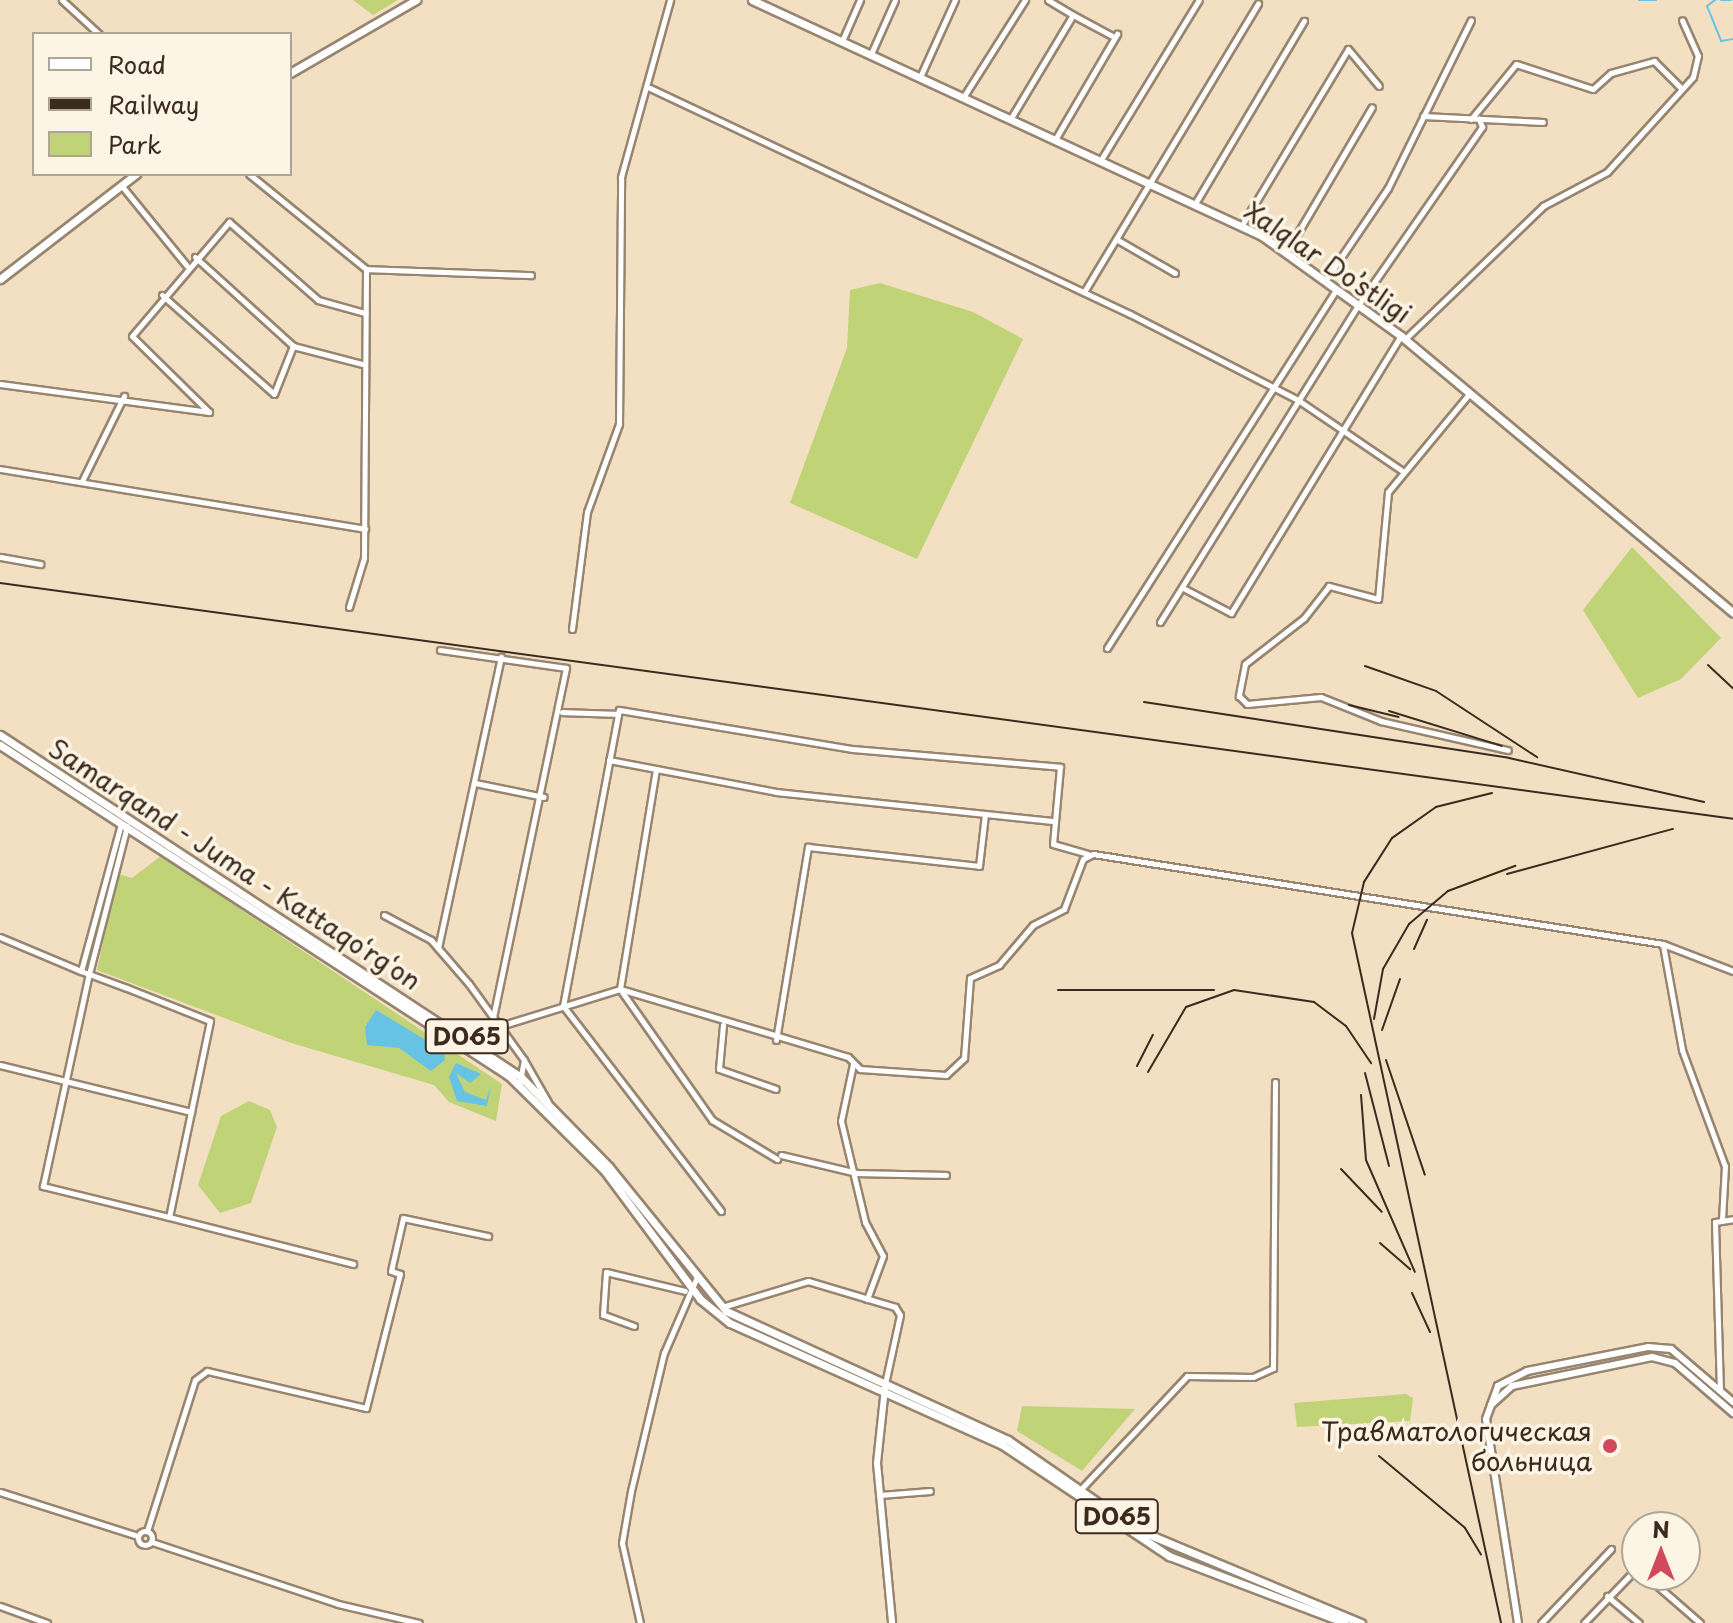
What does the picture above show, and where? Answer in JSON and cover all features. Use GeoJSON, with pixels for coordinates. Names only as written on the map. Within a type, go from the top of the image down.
{"type":"FeatureCollection","features":[{"type":"Feature","properties":{"kind":"main road"},"geometry":{"type":"LineString","coordinates":[[292,72],[416,0]]}},
{"type":"Feature","properties":{"kind":"main road","name":"Xalqlar Do’stligi"},"geometry":{"type":"LineString","coordinates":[[752,0],[1102,158],[1242,225],[1359,304],[1403,338],[1733,613]]}},
{"type":"Feature","properties":{"kind":"main road"},"geometry":{"type":"LineString","coordinates":[[0,279],[133,176]]}},
{"type":"Feature","properties":{"kind":"main road","name":"Samarqand - Juma - Kattaqo‘rg‘on"},"geometry":{"type":"LineString","coordinates":[[0,735],[520,1081],[604,1170],[690,1285],[721,1308],[885,1389]]}},
{"type":"Feature","properties":{"kind":"main road","name":"Samarqand - Juma - Kattaqo‘rg‘on"},"geometry":{"type":"LineString","coordinates":[[0,745],[464,1042],[549,1103],[690,1285],[743,1330],[885,1389]]}},
{"type":"Feature","properties":{"kind":"main road","name":"D065"},"geometry":{"type":"LineString","coordinates":[[885,1389],[1008,1440],[1163,1542],[1361,1623]]}},
{"type":"Feature","properties":{"kind":"main road","name":"D065"},"geometry":{"type":"LineString","coordinates":[[885,1389],[1001,1444],[1169,1556],[1345,1623]]}},
{"type":"Feature","properties":{"kind":"street"},"geometry":{"type":"LineString","coordinates":[[62,0],[97,32]]}},
{"type":"Feature","properties":{"kind":"street"},"geometry":{"type":"LineString","coordinates":[[572,629],[587,512],[619,424],[621,177],[650,88],[670,0]]}},
{"type":"Feature","properties":{"kind":"street"},"geometry":{"type":"LineString","coordinates":[[842,41],[860,0]]}},
{"type":"Feature","properties":{"kind":"street"},"geometry":{"type":"LineString","coordinates":[[871,54],[895,0]]}},
{"type":"Feature","properties":{"kind":"street"},"geometry":{"type":"LineString","coordinates":[[920,77],[955,0]]}},
{"type":"Feature","properties":{"kind":"street"},"geometry":{"type":"LineString","coordinates":[[964,96],[1025,0]]}},
{"type":"Feature","properties":{"kind":"street"},"geometry":{"type":"LineString","coordinates":[[1048,0],[1116,36],[1056,138]]}},
{"type":"Feature","properties":{"kind":"street"},"geometry":{"type":"LineString","coordinates":[[1102,158],[1199,0]]}},
{"type":"Feature","properties":{"kind":"street"},"geometry":{"type":"LineString","coordinates":[[1084,292],[1258,3]]}},
{"type":"Feature","properties":{"kind":"street"},"geometry":{"type":"LineString","coordinates":[[1011,118],[1073,15]]}},
{"type":"Feature","properties":{"kind":"street"},"geometry":{"type":"LineString","coordinates":[[1325,281],[1388,188],[1471,20]]}},
{"type":"Feature","properties":{"kind":"street"},"geometry":{"type":"LineString","coordinates":[[1185,589],[1231,613],[1342,430],[1403,338],[1543,206],[1607,172],[1698,66],[1682,20]]}},
{"type":"Feature","properties":{"kind":"street"},"geometry":{"type":"LineString","coordinates":[[1196,202],[1304,21]]}},
{"type":"Feature","properties":{"kind":"street"},"geometry":{"type":"LineString","coordinates":[[1242,225],[1348,49],[1379,86]]}},
{"type":"Feature","properties":{"kind":"street"},"geometry":{"type":"LineString","coordinates":[[1471,119],[1516,64],[1593,89],[1611,73],[1654,61],[1681,88]]}},
{"type":"Feature","properties":{"kind":"street"},"geometry":{"type":"LineString","coordinates":[[650,88],[1084,292],[1298,400],[1404,472]]}},
{"type":"Feature","properties":{"kind":"street"},"geometry":{"type":"LineString","coordinates":[[1286,253],[1372,107]]}},
{"type":"Feature","properties":{"kind":"street"},"geometry":{"type":"LineString","coordinates":[[1423,116],[1543,122]]}},
{"type":"Feature","properties":{"kind":"street"},"geometry":{"type":"LineString","coordinates":[[1160,622],[1185,589],[1359,304],[1482,127],[1479,119]]}},
{"type":"Feature","properties":{"kind":"street"},"geometry":{"type":"LineString","coordinates":[[251,176],[366,269],[531,275]]}},
{"type":"Feature","properties":{"kind":"street"},"geometry":{"type":"LineString","coordinates":[[121,185],[187,266]]}},
{"type":"Feature","properties":{"kind":"street"},"geometry":{"type":"LineString","coordinates":[[0,384],[124,396],[209,412],[132,336],[195,257],[234,223],[318,300],[365,313]]}},
{"type":"Feature","properties":{"kind":"street"},"geometry":{"type":"LineString","coordinates":[[1116,239],[1175,273]]}},
{"type":"Feature","properties":{"kind":"street"},"geometry":{"type":"LineString","coordinates":[[195,257],[293,346],[362,364]]}},
{"type":"Feature","properties":{"kind":"street"},"geometry":{"type":"LineString","coordinates":[[349,607],[365,529],[362,364],[366,269]]}},
{"type":"Feature","properties":{"kind":"street"},"geometry":{"type":"LineString","coordinates":[[1107,648],[1337,289]]}},
{"type":"Feature","properties":{"kind":"street"},"geometry":{"type":"LineString","coordinates":[[162,295],[274,394],[293,346]]}},
{"type":"Feature","properties":{"kind":"street"},"geometry":{"type":"LineString","coordinates":[[1469,394],[1388,492],[1378,599],[1329,586],[1304,618],[1238,671],[1241,702],[1321,697],[1381,721],[1508,750]]}},
{"type":"Feature","properties":{"kind":"street"},"geometry":{"type":"LineString","coordinates":[[82,481],[124,396]]}},
{"type":"Feature","properties":{"kind":"street"},"geometry":{"type":"LineString","coordinates":[[0,469],[365,529]]}},
{"type":"Feature","properties":{"kind":"street"},"geometry":{"type":"LineString","coordinates":[[0,557],[40,564]]}},
{"type":"Feature","properties":{"kind":"street"},"geometry":{"type":"LineString","coordinates":[[440,650],[566,668],[562,712],[493,1017]]}},
{"type":"Feature","properties":{"kind":"street"},"geometry":{"type":"LineString","coordinates":[[438,948],[501,657]]}},
{"type":"Feature","properties":{"kind":"street"},"geometry":{"type":"LineString","coordinates":[[721,1211],[563,1006],[618,714],[622,709],[852,749],[1060,767],[1054,846],[1088,854],[1663,944],[1733,971]]}},
{"type":"Feature","properties":{"kind":"street"},"geometry":{"type":"LineString","coordinates":[[562,712],[618,714]]}},
{"type":"Feature","properties":{"kind":"street"},"geometry":{"type":"LineString","coordinates":[[609,760],[776,792],[1054,821]]}},
{"type":"Feature","properties":{"kind":"street"},"geometry":{"type":"LineString","coordinates":[[656,769],[620,989],[712,1120],[779,1157],[857,1173],[946,1175]]}},
{"type":"Feature","properties":{"kind":"street"},"geometry":{"type":"LineString","coordinates":[[475,783],[544,797]]}},
{"type":"Feature","properties":{"kind":"street"},"geometry":{"type":"LineString","coordinates":[[776,1040],[808,847],[979,866],[985,813]]}},
{"type":"Feature","properties":{"kind":"street"},"geometry":{"type":"LineString","coordinates":[[81,971],[124,825]]}},
{"type":"Feature","properties":{"kind":"street"},"geometry":{"type":"LineString","coordinates":[[124,825],[64,1081],[43,1186],[353,1264]]}},
{"type":"Feature","properties":{"kind":"street"},"geometry":{"type":"LineString","coordinates":[[500,1026],[620,989],[723,1025],[853,1064],[954,1071],[964,1058],[970,978],[999,965],[1033,925],[1064,909],[1088,854]]}},
{"type":"Feature","properties":{"kind":"street"},"geometry":{"type":"LineString","coordinates":[[384,915],[438,948],[500,1026],[549,1103]]}},
{"type":"Feature","properties":{"kind":"street"},"geometry":{"type":"LineString","coordinates":[[0,937],[210,1021],[169,1217]]}},
{"type":"Feature","properties":{"kind":"street"},"geometry":{"type":"LineString","coordinates":[[1663,944],[1682,1050],[1725,1166],[1722,1219]]}},
{"type":"Feature","properties":{"kind":"street"},"geometry":{"type":"LineString","coordinates":[[723,1025],[719,1069],[776,1089]]}},
{"type":"Feature","properties":{"kind":"street"},"geometry":{"type":"LineString","coordinates":[[520,1081],[524,1060]]}},
{"type":"Feature","properties":{"kind":"street"},"geometry":{"type":"LineString","coordinates":[[853,1064],[841,1121],[857,1173],[865,1222],[883,1256],[867,1299]]}},
{"type":"Feature","properties":{"kind":"street"},"geometry":{"type":"LineString","coordinates":[[0,1065],[191,1112]]}},
{"type":"Feature","properties":{"kind":"street"},"geometry":{"type":"LineString","coordinates":[[1081,1489],[1187,1376],[1253,1377],[1273,1368],[1275,1082]]}},
{"type":"Feature","properties":{"kind":"street"},"geometry":{"type":"LineString","coordinates":[[152,1542],[147,1531],[195,1380],[207,1371],[366,1408],[400,1274],[391,1271],[403,1218],[488,1236]]}},
{"type":"Feature","properties":{"kind":"street"},"geometry":{"type":"LineString","coordinates":[[1720,1391],[1715,1222],[1733,1219]]}},
{"type":"Feature","properties":{"kind":"street"},"geometry":{"type":"LineString","coordinates":[[634,1326],[603,1315],[606,1272],[690,1285],[642,1436],[622,1543],[640,1623]]}},
{"type":"Feature","properties":{"kind":"street"},"geometry":{"type":"LineString","coordinates":[[721,1308],[808,1281],[900,1312],[885,1389],[879,1496],[892,1623]]}},
{"type":"Feature","properties":{"kind":"street"},"geometry":{"type":"LineString","coordinates":[[1518,1623],[1487,1412],[1491,1396],[1527,1371],[1648,1347],[1671,1349],[1733,1402]]}},
{"type":"Feature","properties":{"kind":"street"},"geometry":{"type":"LineString","coordinates":[[1487,1412],[1512,1386],[1652,1357],[1675,1363],[1733,1413]]}},
{"type":"Feature","properties":{"kind":"street"},"geometry":{"type":"LineString","coordinates":[[879,1496],[930,1491]]}},
{"type":"Feature","properties":{"kind":"street"},"geometry":{"type":"LineString","coordinates":[[0,1492],[138,1536],[143,1546],[152,1542],[338,1604],[419,1623]]}},
{"type":"Feature","properties":{"kind":"street"},"geometry":{"type":"LineString","coordinates":[[138,1536],[147,1531]]}},
{"type":"Feature","properties":{"kind":"street"},"geometry":{"type":"LineString","coordinates":[[1541,1623],[1611,1549]]}},
{"type":"Feature","properties":{"kind":"street"},"geometry":{"type":"LineString","coordinates":[[1584,1623],[1621,1583]]}},
{"type":"Feature","properties":{"kind":"street"},"geometry":{"type":"LineString","coordinates":[[1663,1591],[1700,1623]]}},
{"type":"Feature","properties":{"kind":"street"},"geometry":{"type":"LineString","coordinates":[[1607,1596],[1639,1623]]}},
{"type":"Feature","properties":{"kind":"street"},"geometry":{"type":"LineString","coordinates":[[0,1606],[47,1623]]}},
{"type":"Feature","properties":{"kind":"green space"},"geometry":{"type":"Polygon","coordinates":[[[353,0],[398,0],[373,15],[353,0]]]}},
{"type":"Feature","properties":{"kind":"green space"},"geometry":{"type":"Polygon","coordinates":[[[880,283],[973,312],[1023,339],[917,559],[790,503],[847,348],[850,290],[880,283]]]}},
{"type":"Feature","properties":{"kind":"green space"},"geometry":{"type":"Polygon","coordinates":[[[1632,547],[1721,638],[1681,679],[1638,698],[1583,610],[1632,547]]]}},
{"type":"Feature","properties":{"kind":"green space"},"geometry":{"type":"Polygon","coordinates":[[[161,856],[502,1084],[496,1121],[449,1102],[434,1085],[288,1042],[97,970],[118,874],[132,878],[161,856]]]}},
{"type":"Feature","properties":{"kind":"green space"},"geometry":{"type":"Polygon","coordinates":[[[249,1101],[270,1110],[277,1127],[251,1203],[220,1213],[198,1185],[221,1116],[249,1101]]]}},
{"type":"Feature","properties":{"kind":"green space"},"geometry":{"type":"Polygon","coordinates":[[[1406,1394],[1413,1398],[1410,1421],[1297,1427],[1294,1403],[1406,1394]]]}},
{"type":"Feature","properties":{"kind":"green space"},"geometry":{"type":"Polygon","coordinates":[[[1022,1406],[1135,1409],[1082,1471],[1017,1431],[1022,1406]]]}},
{"type":"Feature","properties":{"kind":"water"},"geometry":{"type":"Polygon","coordinates":[[[376,1010],[444,1051],[445,1060],[431,1071],[399,1048],[367,1045],[365,1027],[376,1010]]]}},
{"type":"Feature","properties":{"kind":"water"},"geometry":{"type":"Polygon","coordinates":[[[456,1063],[481,1074],[470,1083],[456,1073],[465,1092],[486,1100],[491,1085],[487,1106],[457,1101],[449,1077],[456,1063]]]}},
{"type":"Feature","properties":{"kind":"waterway"},"geometry":{"type":"LineString","coordinates":[[1639,0],[1656,0]]}},
{"type":"Feature","properties":{"kind":"waterway"},"geometry":{"type":"LineString","coordinates":[[1715,0],[1707,6],[1721,41],[1733,39]]}},
{"type":"Feature","properties":{"kind":"waterway"},"geometry":{"type":"LineString","coordinates":[[1721,0],[1731,0]]}},
{"type":"Feature","properties":{"kind":"railway"},"geometry":{"type":"LineString","coordinates":[[0,583],[1733,819]]}},
{"type":"Feature","properties":{"kind":"railway"},"geometry":{"type":"LineString","coordinates":[[1708,665],[1733,688]]}},
{"type":"Feature","properties":{"kind":"railway"},"geometry":{"type":"LineString","coordinates":[[1365,666],[1436,691],[1537,757]]}},
{"type":"Feature","properties":{"kind":"railway"},"geometry":{"type":"LineString","coordinates":[[1144,702],[1509,758],[1704,802]]}},
{"type":"Feature","properties":{"kind":"railway"},"geometry":{"type":"LineString","coordinates":[[1349,705],[1399,717]]}},
{"type":"Feature","properties":{"kind":"railway"},"geometry":{"type":"LineString","coordinates":[[1389,711],[1502,746]]}},
{"type":"Feature","properties":{"kind":"railway"},"geometry":{"type":"LineString","coordinates":[[1492,793],[1436,807],[1392,838],[1364,882],[1352,933],[1501,1623]]}},
{"type":"Feature","properties":{"kind":"railway"},"geometry":{"type":"LineString","coordinates":[[1507,874],[1673,829]]}},
{"type":"Feature","properties":{"kind":"railway"},"geometry":{"type":"LineString","coordinates":[[1374,1019],[1383,969],[1409,924],[1448,891],[1515,866]]}},
{"type":"Feature","properties":{"kind":"railway"},"geometry":{"type":"LineString","coordinates":[[1414,949],[1427,920]]}},
{"type":"Feature","properties":{"kind":"railway"},"geometry":{"type":"LineString","coordinates":[[1382,1030],[1400,979]]}},
{"type":"Feature","properties":{"kind":"railway"},"geometry":{"type":"LineString","coordinates":[[1058,990],[1214,990]]}},
{"type":"Feature","properties":{"kind":"railway"},"geometry":{"type":"LineString","coordinates":[[1148,1072],[1186,1007],[1234,990],[1314,1002],[1346,1026],[1371,1063]]}},
{"type":"Feature","properties":{"kind":"railway"},"geometry":{"type":"LineString","coordinates":[[1137,1066],[1153,1035]]}},
{"type":"Feature","properties":{"kind":"railway"},"geometry":{"type":"LineString","coordinates":[[1386,1060],[1425,1175]]}},
{"type":"Feature","properties":{"kind":"railway"},"geometry":{"type":"LineString","coordinates":[[1365,1073],[1389,1166]]}},
{"type":"Feature","properties":{"kind":"railway"},"geometry":{"type":"LineString","coordinates":[[1361,1095],[1366,1160],[1415,1272]]}},
{"type":"Feature","properties":{"kind":"railway"},"geometry":{"type":"LineString","coordinates":[[1341,1169],[1382,1212]]}},
{"type":"Feature","properties":{"kind":"railway"},"geometry":{"type":"LineString","coordinates":[[1380,1243],[1410,1269]]}},
{"type":"Feature","properties":{"kind":"railway"},"geometry":{"type":"LineString","coordinates":[[1412,1293],[1430,1332]]}},
{"type":"Feature","properties":{"kind":"railway"},"geometry":{"type":"LineString","coordinates":[[1379,1456],[1465,1528],[1481,1555]]}},
{"type":"Feature","properties":{"kind":"place","name":"Травматологическая больница"},"geometry":{"type":"Point","coordinates":[1610,1446]}}]}
